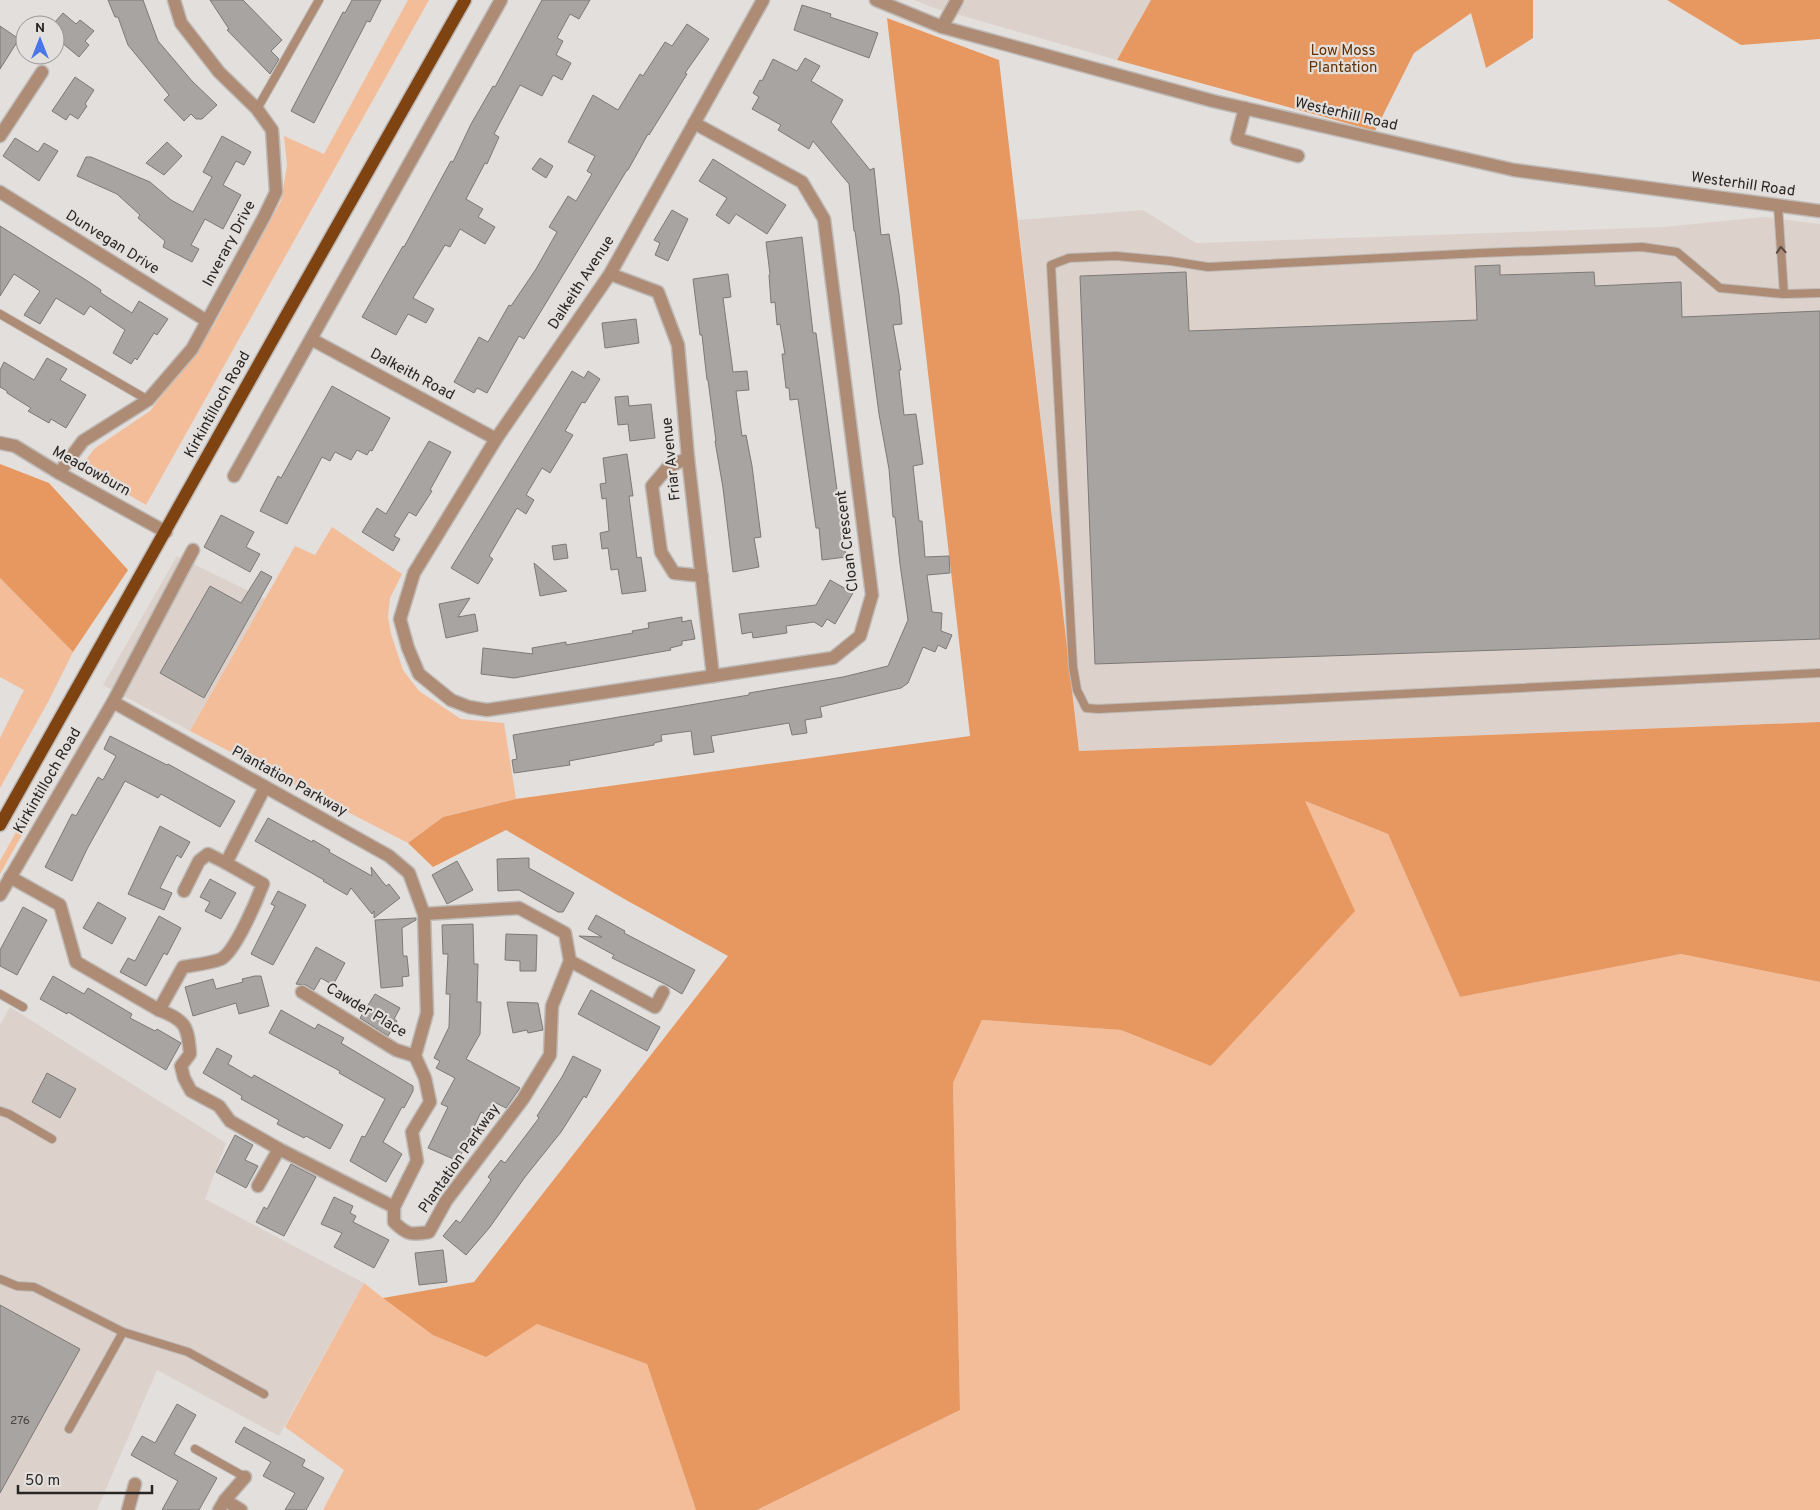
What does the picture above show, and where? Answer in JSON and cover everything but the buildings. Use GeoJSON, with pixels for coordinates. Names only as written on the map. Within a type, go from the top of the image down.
{"type":"FeatureCollection","features":[{"type":"Feature","properties":{"kind":"main road","name":"Kirkintilloch Road"},"geometry":{"type":"LineString","coordinates":[[0,825],[465,0]]}},
{"type":"Feature","properties":{"kind":"street","name":"Inverary Drive"},"geometry":{"type":"LineString","coordinates":[[59,473],[83,441],[148,400],[192,349],[276,192],[272,130],[257,109],[220,72],[181,23],[174,0]]}},
{"type":"Feature","properties":{"kind":"street"},"geometry":{"type":"LineString","coordinates":[[234,476],[501,0]]}},
{"type":"Feature","properties":{"kind":"street","name":"Dalkeith Avenue"},"geometry":{"type":"LineString","coordinates":[[414,573],[496,439],[610,274],[762,0]]}},
{"type":"Feature","properties":{"kind":"street","name":"Westerhill Road"},"geometry":{"type":"LineString","coordinates":[[876,0],[942,27],[1213,101],[1514,170],[1820,211]]}},
{"type":"Feature","properties":{"kind":"street"},"geometry":{"type":"LineString","coordinates":[[942,27],[957,0]]}},
{"type":"Feature","properties":{"kind":"street"},"geometry":{"type":"LineString","coordinates":[[0,136],[42,72]]}},
{"type":"Feature","properties":{"kind":"street"},"geometry":{"type":"LineString","coordinates":[[1244,108],[1237,138],[1298,156]]}},
{"type":"Feature","properties":{"kind":"street","name":"Cloan Crescent"},"geometry":{"type":"LineString","coordinates":[[414,573],[400,619],[408,648],[419,674],[451,700],[469,707],[487,710],[833,658],[860,636],[872,595],[824,219],[802,182],[694,123]]}},
{"type":"Feature","properties":{"kind":"street","name":"Dunvegan Drive"},"geometry":{"type":"LineString","coordinates":[[0,192],[208,321]]}},
{"type":"Feature","properties":{"kind":"street","name":"Friar Avenue"},"geometry":{"type":"LineString","coordinates":[[610,274],[658,292],[678,345],[688,458],[713,676]]}},
{"type":"Feature","properties":{"kind":"street","name":"Dalkeith Road"},"geometry":{"type":"LineString","coordinates":[[312,339],[496,439]]}},
{"type":"Feature","properties":{"kind":"street","name":"Meadowburn"},"geometry":{"type":"LineString","coordinates":[[0,443],[15,446],[59,473],[166,532]]}},
{"type":"Feature","properties":{"kind":"street"},"geometry":{"type":"LineString","coordinates":[[688,458],[668,467],[652,486],[661,552],[674,573],[702,576]]}},
{"type":"Feature","properties":{"kind":"street","name":"Kirkintilloch Road"},"geometry":{"type":"LineString","coordinates":[[0,895],[113,702],[193,550]]}},
{"type":"Feature","properties":{"kind":"street","name":"Plantation Parkway"},"geometry":{"type":"LineString","coordinates":[[113,702],[389,856],[409,873],[424,914],[427,1013],[415,1056],[425,1078],[430,1102],[412,1132],[416,1161],[394,1207],[394,1222],[405,1233],[418,1234],[429,1232],[446,1201],[523,1099],[550,1055],[552,1006],[570,961]]}},
{"type":"Feature","properties":{"kind":"street"},"geometry":{"type":"LineString","coordinates":[[226,863],[265,787]]}},
{"type":"Feature","properties":{"kind":"street"},"geometry":{"type":"LineString","coordinates":[[159,1010],[183,968],[222,958],[237,940],[263,884],[208,854],[199,860],[184,891]]}},
{"type":"Feature","properties":{"kind":"street"},"geometry":{"type":"LineString","coordinates":[[10,878],[60,906],[76,962],[184,1023],[189,1040],[190,1054],[180,1066],[191,1091],[219,1106],[230,1120],[279,1148],[394,1207]]}},
{"type":"Feature","properties":{"kind":"street"},"geometry":{"type":"LineString","coordinates":[[424,914],[519,908],[565,933],[570,961],[655,1007],[663,992]]}},
{"type":"Feature","properties":{"kind":"street","name":"Cawder Place"},"geometry":{"type":"LineString","coordinates":[[302,992],[396,1050],[415,1056]]}},
{"type":"Feature","properties":{"kind":"street"},"geometry":{"type":"LineString","coordinates":[[258,1186],[279,1148]]}},
{"type":"Feature","properties":{"kind":"street"},"geometry":{"type":"LineString","coordinates":[[241,1510],[222,1505],[245,1477]]}},
{"type":"Feature","properties":{"kind":"street"},"geometry":{"type":"LineString","coordinates":[[128,1510],[135,1484]]}},
{"type":"Feature","properties":{"kind":"lane"},"geometry":{"type":"LineString","coordinates":[[257,109],[319,0]]}},
{"type":"Feature","properties":{"kind":"lane"},"geometry":{"type":"LineString","coordinates":[[1778,206],[1784,294]]}},
{"type":"Feature","properties":{"kind":"lane"},"geometry":{"type":"LineString","coordinates":[[1820,293],[1784,294],[1720,288],[1678,252],[1642,247],[1208,267],[1116,256],[1069,258],[1051,265],[1073,667],[1077,690],[1086,708],[1098,709],[1820,674]]}},
{"type":"Feature","properties":{"kind":"lane"},"geometry":{"type":"LineString","coordinates":[[0,314],[148,400]]}},
{"type":"Feature","properties":{"kind":"lane"},"geometry":{"type":"LineString","coordinates":[[0,994],[23,1007]]}},
{"type":"Feature","properties":{"kind":"lane"},"geometry":{"type":"LineString","coordinates":[[0,1111],[52,1139]]}},
{"type":"Feature","properties":{"kind":"lane"},"geometry":{"type":"LineString","coordinates":[[0,1280],[17,1286],[34,1287],[124,1332],[188,1352],[264,1394]]}},
{"type":"Feature","properties":{"kind":"lane"},"geometry":{"type":"LineString","coordinates":[[69,1429],[124,1332]]}},
{"type":"Feature","properties":{"kind":"lane"},"geometry":{"type":"LineString","coordinates":[[195,1449],[245,1477]]}},
{"type":"Feature","properties":{"kind":"shaded area"},"geometry":{"type":"Polygon","coordinates":[[[408,0],[429,0],[146,505],[81,467],[94,449],[150,411],[213,327],[281,201],[287,165],[284,136],[324,154],[408,0]]]}},
{"type":"Feature","properties":{"kind":"shaded area"},"geometry":{"type":"Polygon","coordinates":[[[914,0],[1151,0],[1117,60],[931,7],[914,0]]]}},
{"type":"Feature","properties":{"kind":"shaded area"},"geometry":{"type":"Polygon","coordinates":[[[1143,210],[1196,243],[1664,227],[1764,217],[1820,224],[1820,722],[1079,751],[1018,220],[1143,210]]]}},
{"type":"Feature","properties":{"kind":"shaded area"},"geometry":{"type":"Polygon","coordinates":[[[332,527],[402,574],[390,598],[388,617],[391,634],[403,670],[419,691],[461,719],[504,723],[516,799],[443,817],[408,843],[190,731],[295,546],[315,555],[332,527]]]}},
{"type":"Feature","properties":{"kind":"shaded area"},"geometry":{"type":"Polygon","coordinates":[[[177,556],[265,599],[190,731],[103,685],[177,556]]]}},
{"type":"Feature","properties":{"kind":"shaded area"},"geometry":{"type":"Polygon","coordinates":[[[0,578],[73,652],[48,702],[0,788],[0,738],[24,690],[0,677],[0,578]]]}},
{"type":"Feature","properties":{"kind":"shaded area"},"geometry":{"type":"Polygon","coordinates":[[[1305,801],[1388,834],[1460,997],[1681,954],[1820,982],[1820,1510],[757,1510],[960,1410],[953,1083],[982,1020],[1121,1030],[1212,1066],[1305,801]]]}},
{"type":"Feature","properties":{"kind":"shaded area"},"geometry":{"type":"Polygon","coordinates":[[[21,823],[27,826],[0,874],[0,861],[21,823]]]}},
{"type":"Feature","properties":{"kind":"shaded area"},"geometry":{"type":"Polygon","coordinates":[[[10,1007],[226,1143],[205,1199],[364,1283],[279,1436],[157,1370],[97,1510],[0,1510],[0,1025],[10,1007]]]}},
{"type":"Feature","properties":{"kind":"shaded area"},"geometry":{"type":"Polygon","coordinates":[[[364,1283],[383,1298],[537,1324],[647,1364],[696,1510],[323,1510],[344,1470],[285,1427],[364,1283]]]}},
{"type":"Feature","properties":{"kind":"green space","name":"Low Moss Plantation"},"geometry":{"type":"Polygon","coordinates":[[[1151,0],[1533,0],[1533,38],[1486,68],[1471,13],[1414,53],[1375,131],[1117,60],[1151,0]]]}},
{"type":"Feature","properties":{"kind":"green space"},"geometry":{"type":"Polygon","coordinates":[[[1667,0],[1820,0],[1820,39],[1741,45],[1667,0]]]}},
{"type":"Feature","properties":{"kind":"green space"},"geometry":{"type":"Polygon","coordinates":[[[887,18],[999,60],[1079,751],[1820,722],[1820,982],[1681,954],[1460,997],[1388,834],[1305,801],[1355,911],[1211,1066],[1121,1030],[982,1020],[953,1083],[960,1410],[757,1510],[696,1510],[647,1364],[537,1324],[486,1357],[433,1335],[383,1298],[474,1282],[728,956],[626,900],[506,830],[433,867],[408,843],[443,817],[516,799],[970,736],[887,18]]]}},
{"type":"Feature","properties":{"kind":"green space"},"geometry":{"type":"Polygon","coordinates":[[[0,464],[49,483],[128,570],[73,652],[0,578],[0,464]]]}}]}
